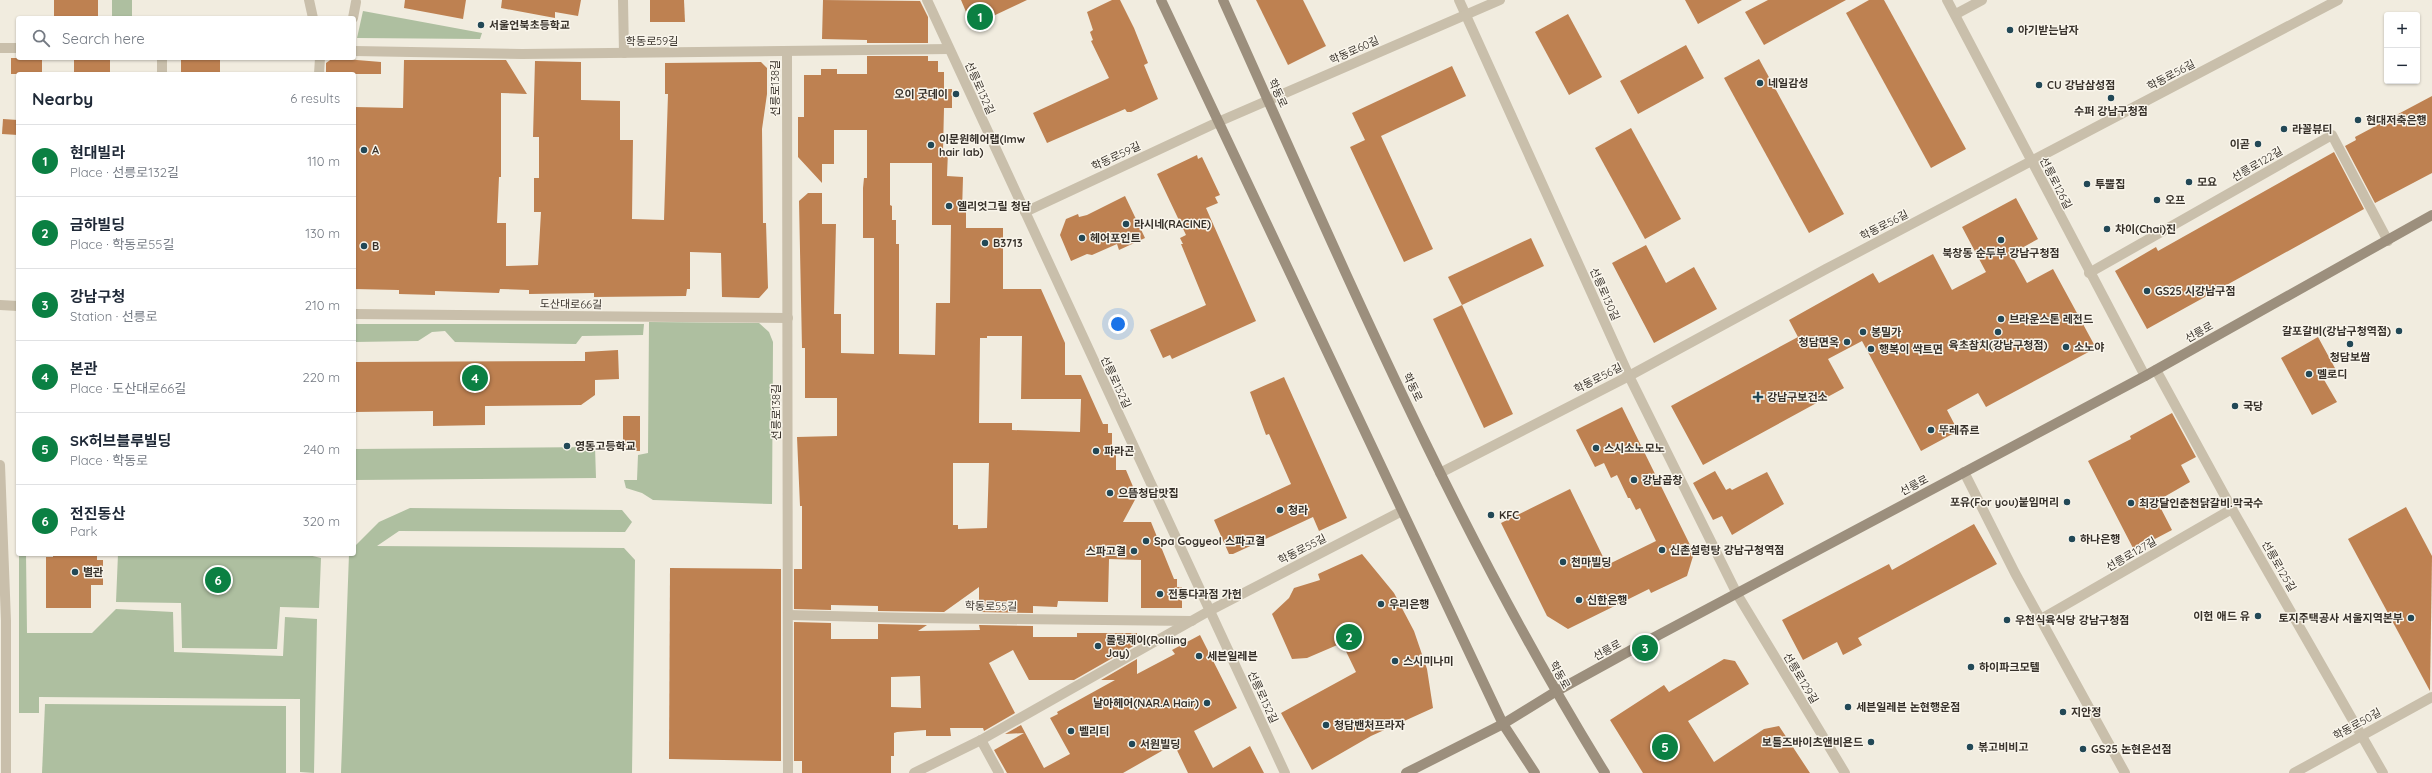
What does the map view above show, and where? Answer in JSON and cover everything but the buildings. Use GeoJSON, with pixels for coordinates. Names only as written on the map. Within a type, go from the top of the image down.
{"type":"FeatureCollection","features":[{"type":"Feature","properties":{"kind":"main road"},"geometry":{"type":"LineString","coordinates":[[1161,0],[1503,724],[1534,773]]}},
{"type":"Feature","properties":{"kind":"main road","name":"학동로"},"geometry":{"type":"LineString","coordinates":[[1223,0],[1368,322],[1440,473],[1555,692],[1605,773]]}},
{"type":"Feature","properties":{"kind":"main road","name":"선릉로"},"geometry":{"type":"LineString","coordinates":[[1406,773],[1503,724],[1555,692],[2145,376],[2432,216]]}},
{"type":"Feature","properties":{"kind":"street"},"geometry":{"type":"LineString","coordinates":[[309,0],[313,16]]}},
{"type":"Feature","properties":{"kind":"street"},"geometry":{"type":"LineString","coordinates":[[623,0],[624,53]]}},
{"type":"Feature","properties":{"kind":"street","name":"선릉로132길"},"geometry":{"type":"LineString","coordinates":[[927,0],[1285,773]]}},
{"type":"Feature","properties":{"kind":"street","name":"선릉로130길"},"geometry":{"type":"LineString","coordinates":[[1459,0],[1629,376],[1737,594]]}},
{"type":"Feature","properties":{"kind":"street","name":"학동로60길"},"geometry":{"type":"LineString","coordinates":[[1218,122],[1500,0]]}},
{"type":"Feature","properties":{"kind":"street","name":"선릉로126길"},"geometry":{"type":"LineString","coordinates":[[1947,0],[1956,14],[2089,273],[2145,376]]}},
{"type":"Feature","properties":{"kind":"street"},"geometry":{"type":"LineString","coordinates":[[1956,14],[1982,0]]}},
{"type":"Feature","properties":{"kind":"street","name":"학동로56길"},"geometry":{"type":"LineString","coordinates":[[1440,473],[1629,376],[1826,269],[2338,0]]}},
{"type":"Feature","properties":{"kind":"street"},"geometry":{"type":"LineString","coordinates":[[353,16],[356,2]]}},
{"type":"Feature","properties":{"kind":"street"},"geometry":{"type":"LineString","coordinates":[[0,48],[16,48]]}},
{"type":"Feature","properties":{"kind":"street","name":"학동로59길"},"geometry":{"type":"LineString","coordinates":[[356,50],[522,54],[949,49]]}},
{"type":"Feature","properties":{"kind":"street","name":"선릉로138길"},"geometry":{"type":"LineString","coordinates":[[787,52],[788,773]]}},
{"type":"Feature","properties":{"kind":"street"},"geometry":{"type":"LineString","coordinates":[[162,60],[162,72]]}},
{"type":"Feature","properties":{"kind":"street"},"geometry":{"type":"LineString","coordinates":[[320,60],[320,72]]}},
{"type":"Feature","properties":{"kind":"street","name":"학동로59길"},"geometry":{"type":"LineString","coordinates":[[1025,212],[1218,122]]}},
{"type":"Feature","properties":{"kind":"street","name":"선릉로122길"},"geometry":{"type":"LineString","coordinates":[[2089,273],[2332,135],[2388,241]]}},
{"type":"Feature","properties":{"kind":"street"},"geometry":{"type":"LineString","coordinates":[[0,305],[16,306]]}},
{"type":"Feature","properties":{"kind":"street","name":"도산대로66길"},"geometry":{"type":"LineString","coordinates":[[356,314],[788,318]]}},
{"type":"Feature","properties":{"kind":"street","name":"선릉로125길"},"geometry":{"type":"LineString","coordinates":[[2156,370],[2232,509],[2383,773]]}},
{"type":"Feature","properties":{"kind":"street"},"geometry":{"type":"LineString","coordinates":[[0,466],[6,773]]}},
{"type":"Feature","properties":{"kind":"street"},"geometry":{"type":"LineString","coordinates":[[1964,472],[2041,619],[2125,773]]}},
{"type":"Feature","properties":{"kind":"street","name":"선릉로127길"},"geometry":{"type":"LineString","coordinates":[[2041,619],[2232,509]]}},
{"type":"Feature","properties":{"kind":"street","name":"학동로55길"},"geometry":{"type":"LineString","coordinates":[[914,773],[981,740],[1209,611],[1402,511]]}},
{"type":"Feature","properties":{"kind":"street","name":"선릉로129길"},"geometry":{"type":"LineString","coordinates":[[1737,594],[1845,773]]}},
{"type":"Feature","properties":{"kind":"street","name":"학동로55길"},"geometry":{"type":"LineString","coordinates":[[788,615],[911,618],[1193,620]]}},
{"type":"Feature","properties":{"kind":"street","name":"학동로50길"},"geometry":{"type":"LineString","coordinates":[[2294,773],[2432,697]]}},
{"type":"Feature","properties":{"kind":"street"},"geometry":{"type":"LineString","coordinates":[[981,740],[999,773]]}},
{"type":"Feature","properties":{"kind":"green space"},"geometry":{"type":"Polygon","coordinates":[[[112,0],[132,0],[132,16],[112,16],[112,0]]]}},
{"type":"Feature","properties":{"kind":"green space"},"geometry":{"type":"Polygon","coordinates":[[[363,11],[482,33],[480,39],[357,38],[363,11]]]}},
{"type":"Feature","properties":{"kind":"green space"},"geometry":{"type":"Polygon","coordinates":[[[649,322],[759,323],[769,332],[773,342],[772,504],[653,500],[642,493],[626,488],[624,480],[637,480],[638,455],[648,453],[649,322]]]}},
{"type":"Feature","properties":{"kind":"green space"},"geometry":{"type":"Polygon","coordinates":[[[356,324],[644,324],[643,335],[582,336],[576,344],[455,342],[445,331],[432,332],[418,341],[356,342],[356,324]]]}},
{"type":"Feature","properties":{"kind":"green space"},"geometry":{"type":"Polygon","coordinates":[[[595,447],[596,478],[356,480],[356,449],[595,447]]]}},
{"type":"Feature","properties":{"kind":"green space"},"geometry":{"type":"Polygon","coordinates":[[[410,508],[622,510],[632,522],[625,532],[399,531],[377,546],[624,548],[635,560],[632,773],[341,773],[349,556],[356,556],[356,545],[379,522],[410,508]]]}},
{"type":"Feature","properties":{"kind":"green space"},"geometry":{"type":"Polygon","coordinates":[[[19,556],[26,556],[27,633],[92,633],[116,609],[173,612],[174,652],[283,656],[285,617],[317,619],[314,773],[300,772],[300,699],[39,697],[39,713],[19,713],[19,556]]]}},
{"type":"Feature","properties":{"kind":"green space"},"geometry":{"type":"Polygon","coordinates":[[[118,556],[312,556],[321,558],[319,608],[280,607],[277,649],[182,648],[181,603],[116,602],[118,556]]]}},
{"type":"Feature","properties":{"kind":"green space"},"geometry":{"type":"Polygon","coordinates":[[[45,704],[286,706],[286,773],[42,773],[45,704]]]}},
{"type":"Feature","properties":{"kind":"place","name":"현대빌라"},"geometry":{"type":"Point","coordinates":[980,17]}},
{"type":"Feature","properties":{"kind":"place","name":"서울언북초등학교"},"geometry":{"type":"Point","coordinates":[481,25]}},
{"type":"Feature","properties":{"kind":"place","name":"아기받는남자"},"geometry":{"type":"Point","coordinates":[2010,30]}},
{"type":"Feature","properties":{"kind":"place","name":"네일감성"},"geometry":{"type":"Point","coordinates":[1760,83]}},
{"type":"Feature","properties":{"kind":"place","name":"CU 강남삼성점"},"geometry":{"type":"Point","coordinates":[2039,85]}},
{"type":"Feature","properties":{"kind":"place","name":"오이 굿데이"},"geometry":{"type":"Point","coordinates":[956,94]}},
{"type":"Feature","properties":{"kind":"place","name":"수퍼 강남구청점"},"geometry":{"type":"Point","coordinates":[2111,98]}},
{"type":"Feature","properties":{"kind":"place","name":"현대저축은행"},"geometry":{"type":"Point","coordinates":[2358,120]}},
{"type":"Feature","properties":{"kind":"place","name":"라꼴뷰티"},"geometry":{"type":"Point","coordinates":[2284,129]}},
{"type":"Feature","properties":{"kind":"place","name":"이곧"},"geometry":{"type":"Point","coordinates":[2258,144]}},
{"type":"Feature","properties":{"kind":"place","name":"이문원헤어랩(lmw hair lab)"},"geometry":{"type":"Point","coordinates":[931,145]}},
{"type":"Feature","properties":{"kind":"place","name":"A"},"geometry":{"type":"Point","coordinates":[364,150]}},
{"type":"Feature","properties":{"kind":"place","name":"모요"},"geometry":{"type":"Point","coordinates":[2189,182]}},
{"type":"Feature","properties":{"kind":"place","name":"투뿔집"},"geometry":{"type":"Point","coordinates":[2087,184]}},
{"type":"Feature","properties":{"kind":"place","name":"오프"},"geometry":{"type":"Point","coordinates":[2157,200]}},
{"type":"Feature","properties":{"kind":"place","name":"엘리엇그릴 청담"},"geometry":{"type":"Point","coordinates":[949,206]}},
{"type":"Feature","properties":{"kind":"place","name":"라시네(RACINE)"},"geometry":{"type":"Point","coordinates":[1126,224]}},
{"type":"Feature","properties":{"kind":"place","name":"차이(Chai)진"},"geometry":{"type":"Point","coordinates":[2107,229]}},
{"type":"Feature","properties":{"kind":"place","name":"헤어포인트"},"geometry":{"type":"Point","coordinates":[1082,238]}},
{"type":"Feature","properties":{"kind":"place","name":"북창동 순두부 강남구청점"},"geometry":{"type":"Point","coordinates":[2001,240]}},
{"type":"Feature","properties":{"kind":"place","name":"B3713"},"geometry":{"type":"Point","coordinates":[985,243]}},
{"type":"Feature","properties":{"kind":"place","name":"B"},"geometry":{"type":"Point","coordinates":[364,246]}},
{"type":"Feature","properties":{"kind":"place","name":"GS25 시강남구점"},"geometry":{"type":"Point","coordinates":[2147,291]}},
{"type":"Feature","properties":{"kind":"place","name":"브라운스톤 레전드"},"geometry":{"type":"Point","coordinates":[2001,319]}},
{"type":"Feature","properties":{"kind":"place","name":"갈포갈비(강남구청역점)"},"geometry":{"type":"Point","coordinates":[2399,331]}},
{"type":"Feature","properties":{"kind":"place","name":"봉밀가"},"geometry":{"type":"Point","coordinates":[1863,332]}},
{"type":"Feature","properties":{"kind":"place","name":"육초참치(강남구청점)"},"geometry":{"type":"Point","coordinates":[1998,332]}},
{"type":"Feature","properties":{"kind":"place","name":"청담면옥"},"geometry":{"type":"Point","coordinates":[1847,342]}},
{"type":"Feature","properties":{"kind":"place","name":"청담보쌈"},"geometry":{"type":"Point","coordinates":[2350,344]}},
{"type":"Feature","properties":{"kind":"place","name":"소노야"},"geometry":{"type":"Point","coordinates":[2066,347]}},
{"type":"Feature","properties":{"kind":"place","name":"행복이 싹트면"},"geometry":{"type":"Point","coordinates":[1871,349]}},
{"type":"Feature","properties":{"kind":"place","name":"멜로디"},"geometry":{"type":"Point","coordinates":[2309,374]}},
{"type":"Feature","properties":{"kind":"place","name":"본관"},"geometry":{"type":"Point","coordinates":[475,378]}},
{"type":"Feature","properties":{"kind":"place","name":"강남구보건소"},"geometry":{"type":"Point","coordinates":[1758,397]}},
{"type":"Feature","properties":{"kind":"place","name":"국당"},"geometry":{"type":"Point","coordinates":[2235,406]}},
{"type":"Feature","properties":{"kind":"place","name":"뚜레쥬르"},"geometry":{"type":"Point","coordinates":[1931,430]}},
{"type":"Feature","properties":{"kind":"place","name":"영동고등학교"},"geometry":{"type":"Point","coordinates":[567,446]}},
{"type":"Feature","properties":{"kind":"place","name":"스시소노모노"},"geometry":{"type":"Point","coordinates":[1596,448]}},
{"type":"Feature","properties":{"kind":"place","name":"파라곤"},"geometry":{"type":"Point","coordinates":[1096,451]}},
{"type":"Feature","properties":{"kind":"place","name":"강남곱창"},"geometry":{"type":"Point","coordinates":[1634,480]}},
{"type":"Feature","properties":{"kind":"place","name":"으뜸청담맛집"},"geometry":{"type":"Point","coordinates":[1110,493]}},
{"type":"Feature","properties":{"kind":"place","name":"포유(For you)붙임머리"},"geometry":{"type":"Point","coordinates":[2067,502]}},
{"type":"Feature","properties":{"kind":"place","name":"최강달인춘천닭갈비.막국수"},"geometry":{"type":"Point","coordinates":[2131,503]}},
{"type":"Feature","properties":{"kind":"place","name":"청라"},"geometry":{"type":"Point","coordinates":[1280,510]}},
{"type":"Feature","properties":{"kind":"place","name":"KFC"},"geometry":{"type":"Point","coordinates":[1491,515]}},
{"type":"Feature","properties":{"kind":"place","name":"하나은행"},"geometry":{"type":"Point","coordinates":[2072,539]}},
{"type":"Feature","properties":{"kind":"place","name":"Spa Gogyeol 스파고결"},"geometry":{"type":"Point","coordinates":[1146,541]}},
{"type":"Feature","properties":{"kind":"place","name":"신촌설렁탕 강남구청역점"},"geometry":{"type":"Point","coordinates":[1662,550]}},
{"type":"Feature","properties":{"kind":"place","name":"스파고결"},"geometry":{"type":"Point","coordinates":[1134,551]}},
{"type":"Feature","properties":{"kind":"place","name":"천마빌딩"},"geometry":{"type":"Point","coordinates":[1563,562]}},
{"type":"Feature","properties":{"kind":"place","name":"별관"},"geometry":{"type":"Point","coordinates":[75,572]}},
{"type":"Feature","properties":{"kind":"place","name":"전진동산"},"geometry":{"type":"Point","coordinates":[218,580]}},
{"type":"Feature","properties":{"kind":"place","name":"전통다과점 가헌"},"geometry":{"type":"Point","coordinates":[1160,594]}},
{"type":"Feature","properties":{"kind":"place","name":"신한은행"},"geometry":{"type":"Point","coordinates":[1579,600]}},
{"type":"Feature","properties":{"kind":"place","name":"우리은행"},"geometry":{"type":"Point","coordinates":[1381,604]}},
{"type":"Feature","properties":{"kind":"place","name":"이헌 애드 유"},"geometry":{"type":"Point","coordinates":[2258,616]}},
{"type":"Feature","properties":{"kind":"place","name":"토지주택공사 서울지역본부"},"geometry":{"type":"Point","coordinates":[2411,618]}},
{"type":"Feature","properties":{"kind":"place","name":"우천식육식당 강남구청점"},"geometry":{"type":"Point","coordinates":[2007,620]}},
{"type":"Feature","properties":{"kind":"place","name":"금하빌딩"},"geometry":{"type":"Point","coordinates":[1349,637]}},
{"type":"Feature","properties":{"kind":"place","name":"롤링제이(Rolling Jay)"},"geometry":{"type":"Point","coordinates":[1098,646]}},
{"type":"Feature","properties":{"kind":"place","name":"강남구청"},"geometry":{"type":"Point","coordinates":[1645,648]}},
{"type":"Feature","properties":{"kind":"place","name":"세븐일레븐"},"geometry":{"type":"Point","coordinates":[1199,656]}},
{"type":"Feature","properties":{"kind":"place","name":"스시미나미"},"geometry":{"type":"Point","coordinates":[1395,661]}},
{"type":"Feature","properties":{"kind":"place","name":"하이파크모텔"},"geometry":{"type":"Point","coordinates":[1971,667]}},
{"type":"Feature","properties":{"kind":"place","name":"날아헤어(NAR.A Hair)"},"geometry":{"type":"Point","coordinates":[1207,703]}},
{"type":"Feature","properties":{"kind":"place","name":"세븐일레븐 논현행운점"},"geometry":{"type":"Point","coordinates":[1848,707]}},
{"type":"Feature","properties":{"kind":"place","name":"지안정"},"geometry":{"type":"Point","coordinates":[2063,712]}},
{"type":"Feature","properties":{"kind":"place","name":"청담밴처프라자"},"geometry":{"type":"Point","coordinates":[1326,725]}},
{"type":"Feature","properties":{"kind":"place","name":"벨리티"},"geometry":{"type":"Point","coordinates":[1071,731]}},
{"type":"Feature","properties":{"kind":"place","name":"보틀즈바이츠앤비욘드"},"geometry":{"type":"Point","coordinates":[1871,742]}},
{"type":"Feature","properties":{"kind":"place","name":"서원빌딩"},"geometry":{"type":"Point","coordinates":[1132,744]}},
{"type":"Feature","properties":{"kind":"place","name":"SK허브블루빌딩"},"geometry":{"type":"Point","coordinates":[1665,747]}},
{"type":"Feature","properties":{"kind":"place","name":"볶고비비고"},"geometry":{"type":"Point","coordinates":[1970,747]}},
{"type":"Feature","properties":{"kind":"place","name":"GS25 논현은선점"},"geometry":{"type":"Point","coordinates":[2083,749]}}]}
